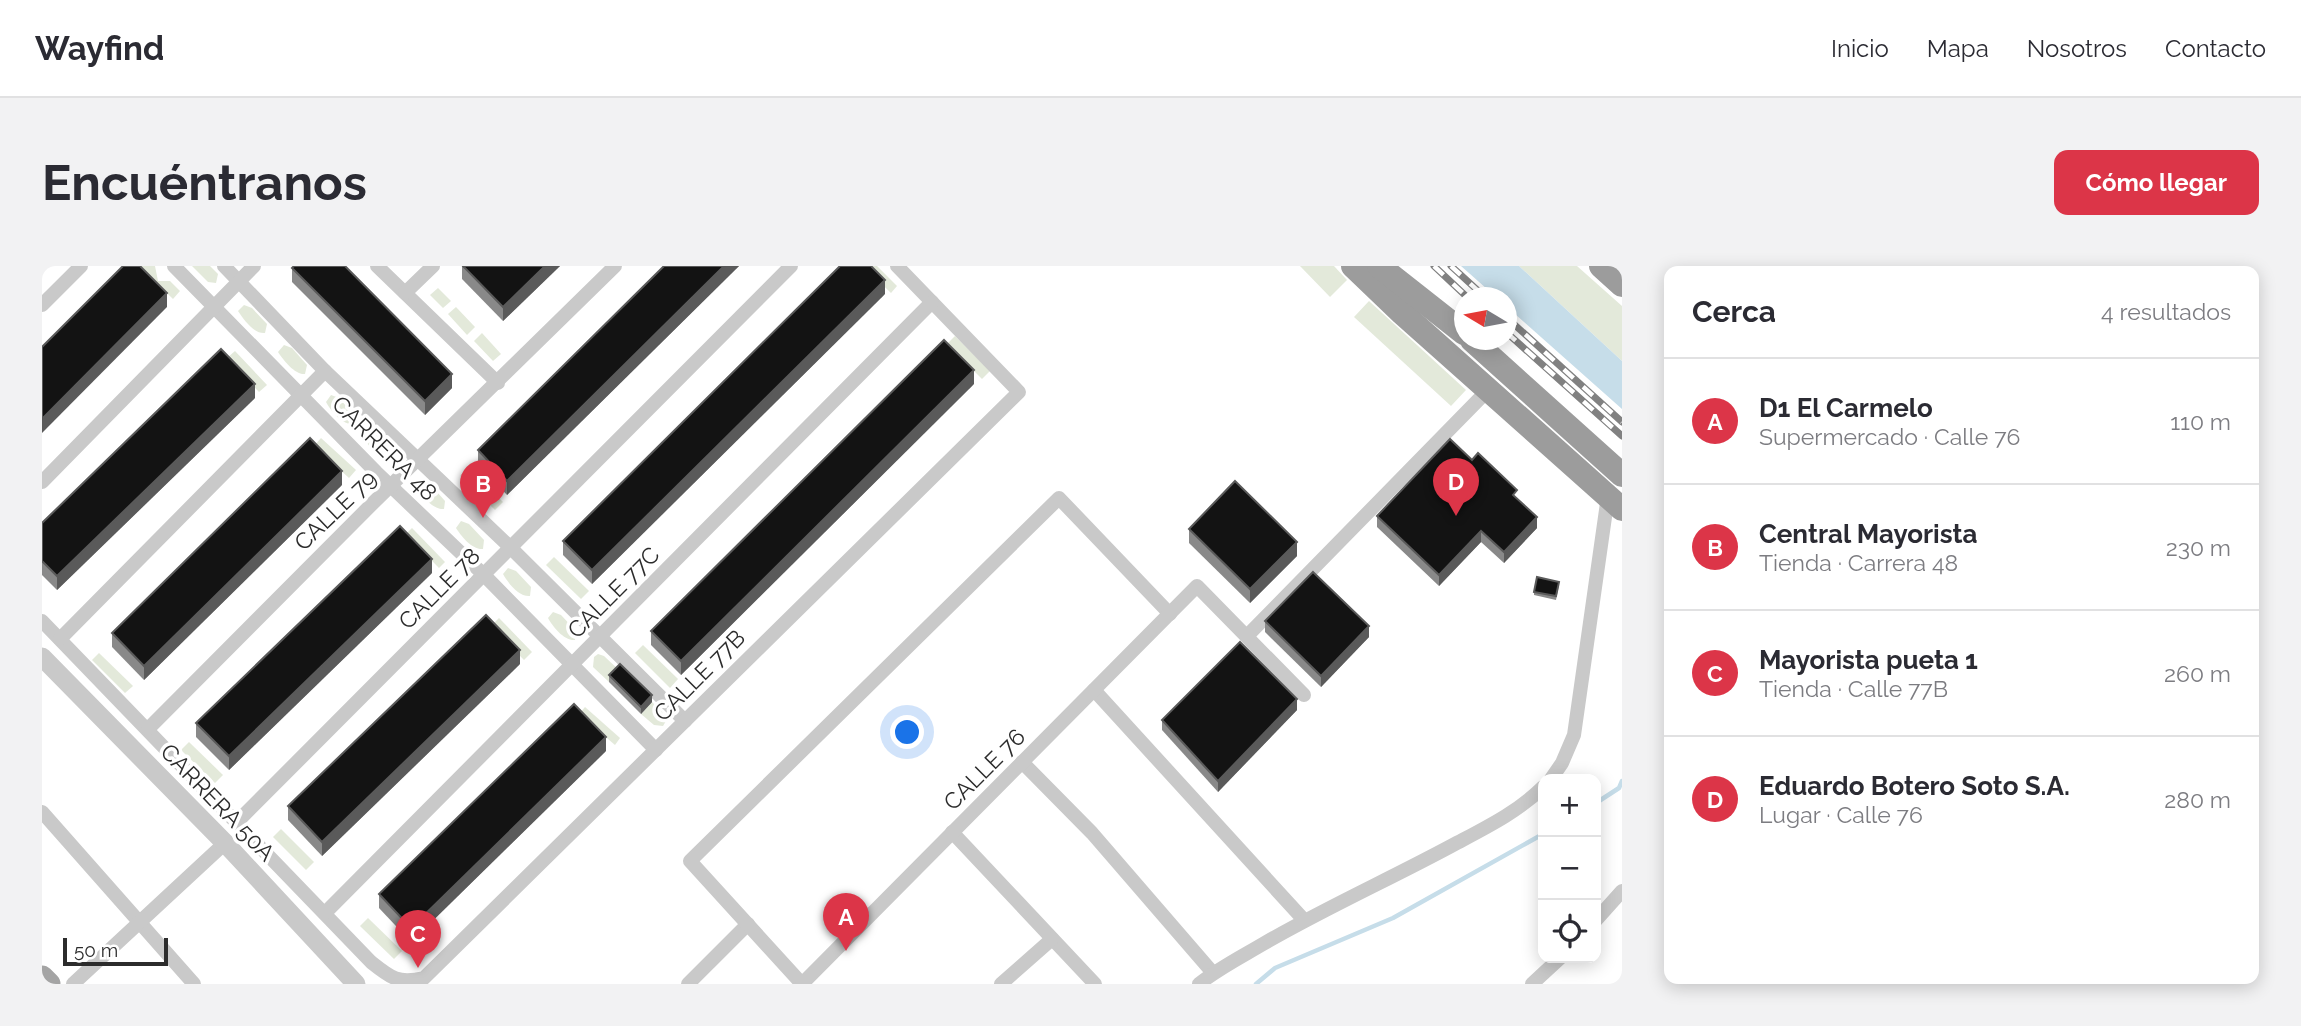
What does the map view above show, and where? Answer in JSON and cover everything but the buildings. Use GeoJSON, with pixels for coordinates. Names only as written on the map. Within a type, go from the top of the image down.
{"type":"FeatureCollection","features":[{"type":"Feature","properties":{"kind":"highway"},"geometry":{"type":"LineString","coordinates":[[1353,266],[1617,505]]}},
{"type":"Feature","properties":{"kind":"highway"},"geometry":{"type":"LineString","coordinates":[[1379,266],[1454,324]]}},
{"type":"Feature","properties":{"kind":"highway"},"geometry":{"type":"LineString","coordinates":[[1396,266],[1454,322]]}},
{"type":"Feature","properties":{"kind":"highway"},"geometry":{"type":"LineString","coordinates":[[1601,266],[1622,285]]}},
{"type":"Feature","properties":{"kind":"highway"},"geometry":{"type":"LineString","coordinates":[[1483,350],[1622,475]]}},
{"type":"Feature","properties":{"kind":"main road"},"geometry":{"type":"LineString","coordinates":[[42,977],[49,984]]}},
{"type":"Feature","properties":{"kind":"street"},"geometry":{"type":"LineString","coordinates":[[42,305],[81,266]]}},
{"type":"Feature","properties":{"kind":"street","name":"CARRERA 48"},"geometry":{"type":"LineString","coordinates":[[174,266],[300,396],[484,575],[656,750]]}},
{"type":"Feature","properties":{"kind":"street","name":"CARRERA 48"},"geometry":{"type":"LineString","coordinates":[[224,266],[325,371],[511,548],[685,721]]}},
{"type":"Feature","properties":{"kind":"street"},"geometry":{"type":"LineString","coordinates":[[42,482],[254,266]]}},
{"type":"Feature","properties":{"kind":"street"},"geometry":{"type":"LineString","coordinates":[[377,266],[498,383]]}},
{"type":"Feature","properties":{"kind":"street"},"geometry":{"type":"LineString","coordinates":[[405,293],[433,266]]}},
{"type":"Feature","properties":{"kind":"street","name":"CALLE 79"},"geometry":{"type":"LineString","coordinates":[[148,729],[615,266]]}},
{"type":"Feature","properties":{"kind":"street","name":"CALLE 78"},"geometry":{"type":"LineString","coordinates":[[237,822],[791,266]]}},
{"type":"Feature","properties":{"kind":"street"},"geometry":{"type":"LineString","coordinates":[[897,266],[932,302]]}},
{"type":"Feature","properties":{"kind":"street","name":"CALLE 77B"},"geometry":{"type":"LineString","coordinates":[[325,913],[389,976],[407,982],[424,978],[1019,392],[932,302]]}},
{"type":"Feature","properties":{"kind":"street","name":"CALLE 77C"},"geometry":{"type":"LineString","coordinates":[[325,913],[932,302]]}},
{"type":"Feature","properties":{"kind":"street"},"geometry":{"type":"LineString","coordinates":[[60,639],[325,371]]}},
{"type":"Feature","properties":{"kind":"street"},"geometry":{"type":"LineString","coordinates":[[1304,695],[1247,636],[1489,389]]}},
{"type":"Feature","properties":{"kind":"street"},"geometry":{"type":"LineString","coordinates":[[802,984],[690,862],[1059,498],[1170,614]]}},
{"type":"Feature","properties":{"kind":"street"},"geometry":{"type":"LineString","coordinates":[[1554,774],[1562,763],[1574,735],[1617,505]]}},
{"type":"Feature","properties":{"kind":"street","name":"CALLE 76"},"geometry":{"type":"LineString","coordinates":[[802,984],[1197,586],[1247,636]]}},
{"type":"Feature","properties":{"kind":"street"},"geometry":{"type":"LineString","coordinates":[[42,621],[325,913]]}},
{"type":"Feature","properties":{"kind":"street","name":"CARRERA 50A"},"geometry":{"type":"LineString","coordinates":[[42,657],[225,843],[356,984]]}},
{"type":"Feature","properties":{"kind":"street"},"geometry":{"type":"LineString","coordinates":[[1094,690],[1304,920]]}},
{"type":"Feature","properties":{"kind":"street"},"geometry":{"type":"LineString","coordinates":[[1022,762],[1092,832],[1213,973]]}},
{"type":"Feature","properties":{"kind":"street"},"geometry":{"type":"LineString","coordinates":[[1199,984],[1213,973],[1304,920],[1432,857],[1502,818],[1538,792]]}},
{"type":"Feature","properties":{"kind":"street"},"geometry":{"type":"LineString","coordinates":[[42,812],[194,984]]}},
{"type":"Feature","properties":{"kind":"street"},"geometry":{"type":"LineString","coordinates":[[952,832],[1095,984]]}},
{"type":"Feature","properties":{"kind":"street"},"geometry":{"type":"LineString","coordinates":[[73,984],[225,843]]}},
{"type":"Feature","properties":{"kind":"street"},"geometry":{"type":"LineString","coordinates":[[1601,914],[1622,891]]}},
{"type":"Feature","properties":{"kind":"street"},"geometry":{"type":"LineString","coordinates":[[688,984],[748,924]]}},
{"type":"Feature","properties":{"kind":"street"},"geometry":{"type":"LineString","coordinates":[[1001,984],[1052,939]]}},
{"type":"Feature","properties":{"kind":"street"},"geometry":{"type":"LineString","coordinates":[[1532,984],[1555,963]]}},
{"type":"Feature","properties":{"kind":"green space"},"geometry":{"type":"Polygon","coordinates":[[[139,266],[155,266],[158,281],[170,281],[180,291],[173,299],[139,266]]]}},
{"type":"Feature","properties":{"kind":"green space"},"geometry":{"type":"Polygon","coordinates":[[[192,266],[210,266],[218,274],[216,283],[208,282],[192,266]]]}},
{"type":"Feature","properties":{"kind":"green space"},"geometry":{"type":"Polygon","coordinates":[[[863,266],[877,266],[897,286],[891,293],[863,266]]]}},
{"type":"Feature","properties":{"kind":"green space"},"geometry":{"type":"Polygon","coordinates":[[[1300,266],[1334,266],[1347,280],[1330,297],[1300,266]]]}},
{"type":"Feature","properties":{"kind":"green space"},"geometry":{"type":"Polygon","coordinates":[[[1519,266],[1577,266],[1622,306],[1622,361],[1519,266]]]}},
{"type":"Feature","properties":{"kind":"green space"},"geometry":{"type":"Polygon","coordinates":[[[438,288],[451,301],[443,308],[430,295],[438,288]]]}},
{"type":"Feature","properties":{"kind":"green space"},"geometry":{"type":"Polygon","coordinates":[[[1369,301],[1466,390],[1451,406],[1354,317],[1369,301]]]}},
{"type":"Feature","properties":{"kind":"green space"},"geometry":{"type":"Polygon","coordinates":[[[244,305],[252,308],[267,324],[265,333],[253,329],[243,318],[238,311],[244,305]]]}},
{"type":"Feature","properties":{"kind":"green space"},"geometry":{"type":"Polygon","coordinates":[[[456,307],[475,327],[467,335],[448,314],[456,307]]]}},
{"type":"Feature","properties":{"kind":"green space"},"geometry":{"type":"Polygon","coordinates":[[[482,333],[501,354],[493,361],[474,341],[482,333]]]}},
{"type":"Feature","properties":{"kind":"green space"},"geometry":{"type":"Polygon","coordinates":[[[955,336],[990,371],[982,379],[947,344],[955,336]]]}},
{"type":"Feature","properties":{"kind":"green space"},"geometry":{"type":"Polygon","coordinates":[[[284,345],[292,348],[307,365],[305,374],[294,370],[280,356],[278,352],[284,345]]]}},
{"type":"Feature","properties":{"kind":"green space"},"geometry":{"type":"Polygon","coordinates":[[[235,351],[267,385],[259,392],[227,358],[235,351]]]}},
{"type":"Feature","properties":{"kind":"green space"},"geometry":{"type":"Polygon","coordinates":[[[331,395],[339,398],[354,415],[353,424],[341,420],[331,409],[326,402],[331,395]]]}},
{"type":"Feature","properties":{"kind":"green space"},"geometry":{"type":"Polygon","coordinates":[[[371,433],[379,436],[394,453],[392,462],[381,458],[367,444],[365,440],[371,433]]]}},
{"type":"Feature","properties":{"kind":"green space"},"geometry":{"type":"Polygon","coordinates":[[[321,438],[356,470],[349,478],[314,446],[321,438]]]}},
{"type":"Feature","properties":{"kind":"green space"},"geometry":{"type":"Polygon","coordinates":[[[468,468],[503,502],[495,510],[460,476],[468,468]]]}},
{"type":"Feature","properties":{"kind":"green space"},"geometry":{"type":"Polygon","coordinates":[[[422,481],[430,484],[445,501],[444,509],[432,505],[422,495],[417,488],[422,481]]]}},
{"type":"Feature","properties":{"kind":"green space"},"geometry":{"type":"Polygon","coordinates":[[[461,521],[469,524],[484,540],[483,549],[471,545],[461,535],[456,528],[461,521]]]}},
{"type":"Feature","properties":{"kind":"green space"},"geometry":{"type":"Polygon","coordinates":[[[412,528],[445,562],[439,568],[406,534],[412,528]]]}},
{"type":"Feature","properties":{"kind":"green space"},"geometry":{"type":"Polygon","coordinates":[[[554,557],[589,591],[581,599],[546,565],[554,557]]]}},
{"type":"Feature","properties":{"kind":"green space"},"geometry":{"type":"Polygon","coordinates":[[[508,568],[516,571],[531,587],[530,596],[518,592],[508,581],[503,574],[508,568]]]}},
{"type":"Feature","properties":{"kind":"green space"},"geometry":{"type":"Polygon","coordinates":[[[553,612],[561,615],[576,631],[575,640],[563,636],[553,625],[548,618],[553,612]]]}},
{"type":"Feature","properties":{"kind":"green space"},"geometry":{"type":"Polygon","coordinates":[[[499,618],[532,652],[524,660],[491,626],[499,618]]]}},
{"type":"Feature","properties":{"kind":"green space"},"geometry":{"type":"Polygon","coordinates":[[[643,645],[678,679],[670,688],[635,653],[643,645]]]}},
{"type":"Feature","properties":{"kind":"green space"},"geometry":{"type":"Polygon","coordinates":[[[99,653],[133,686],[125,693],[92,660],[99,653]]]}},
{"type":"Feature","properties":{"kind":"green space"},"geometry":{"type":"Polygon","coordinates":[[[598,654],[620,671],[609,682],[593,667],[594,657],[598,654]]]}},
{"type":"Feature","properties":{"kind":"green space"},"geometry":{"type":"Polygon","coordinates":[[[652,702],[662,712],[666,721],[663,726],[654,725],[641,714],[652,702]]]}},
{"type":"Feature","properties":{"kind":"green space"},"geometry":{"type":"Polygon","coordinates":[[[585,707],[620,738],[615,745],[579,714],[585,707]]]}},
{"type":"Feature","properties":{"kind":"green space"},"geometry":{"type":"Polygon","coordinates":[[[189,742],[223,775],[215,783],[181,750],[189,742]]]}},
{"type":"Feature","properties":{"kind":"green space"},"geometry":{"type":"Polygon","coordinates":[[[281,829],[314,862],[306,870],[273,837],[281,829]]]}},
{"type":"Feature","properties":{"kind":"green space"},"geometry":{"type":"Polygon","coordinates":[[[368,918],[402,951],[394,959],[360,926],[368,918]]]}},
{"type":"Feature","properties":{"kind":"water"},"geometry":{"type":"Polygon","coordinates":[[[1461,266],[1519,266],[1622,361],[1622,409],[1517,316],[1517,287],[1485,287],[1461,266]]]}},
{"type":"Feature","properties":{"kind":"waterway"},"geometry":{"type":"LineString","coordinates":[[1601,800],[1619,788],[1622,781]]}},
{"type":"Feature","properties":{"kind":"waterway"},"geometry":{"type":"LineString","coordinates":[[1256,984],[1275,968],[1393,918],[1538,837]]}},
{"type":"Feature","properties":{"kind":"railway"},"geometry":{"type":"LineString","coordinates":[[1434,266],[1456,287]]}},
{"type":"Feature","properties":{"kind":"railway"},"geometry":{"type":"LineString","coordinates":[[1451,266],[1474,287]]}},
{"type":"Feature","properties":{"kind":"railway"},"geometry":{"type":"LineString","coordinates":[[1517,327],[1622,422]]}},
{"type":"Feature","properties":{"kind":"railway"},"geometry":{"type":"LineString","coordinates":[[1517,342],[1622,436]]}},
{"type":"Feature","properties":{"kind":"place","name":"Eduardo Botero Soto S.A."},"geometry":{"type":"Point","coordinates":[1456,516]}},
{"type":"Feature","properties":{"kind":"place","name":"Central Mayorista"},"geometry":{"type":"Point","coordinates":[483,518]}},
{"type":"Feature","properties":{"kind":"place","name":"D1 El Carmelo"},"geometry":{"type":"Point","coordinates":[846,951]}},
{"type":"Feature","properties":{"kind":"place","name":"Mayorista pueta 1"},"geometry":{"type":"Point","coordinates":[418,968]}}]}
